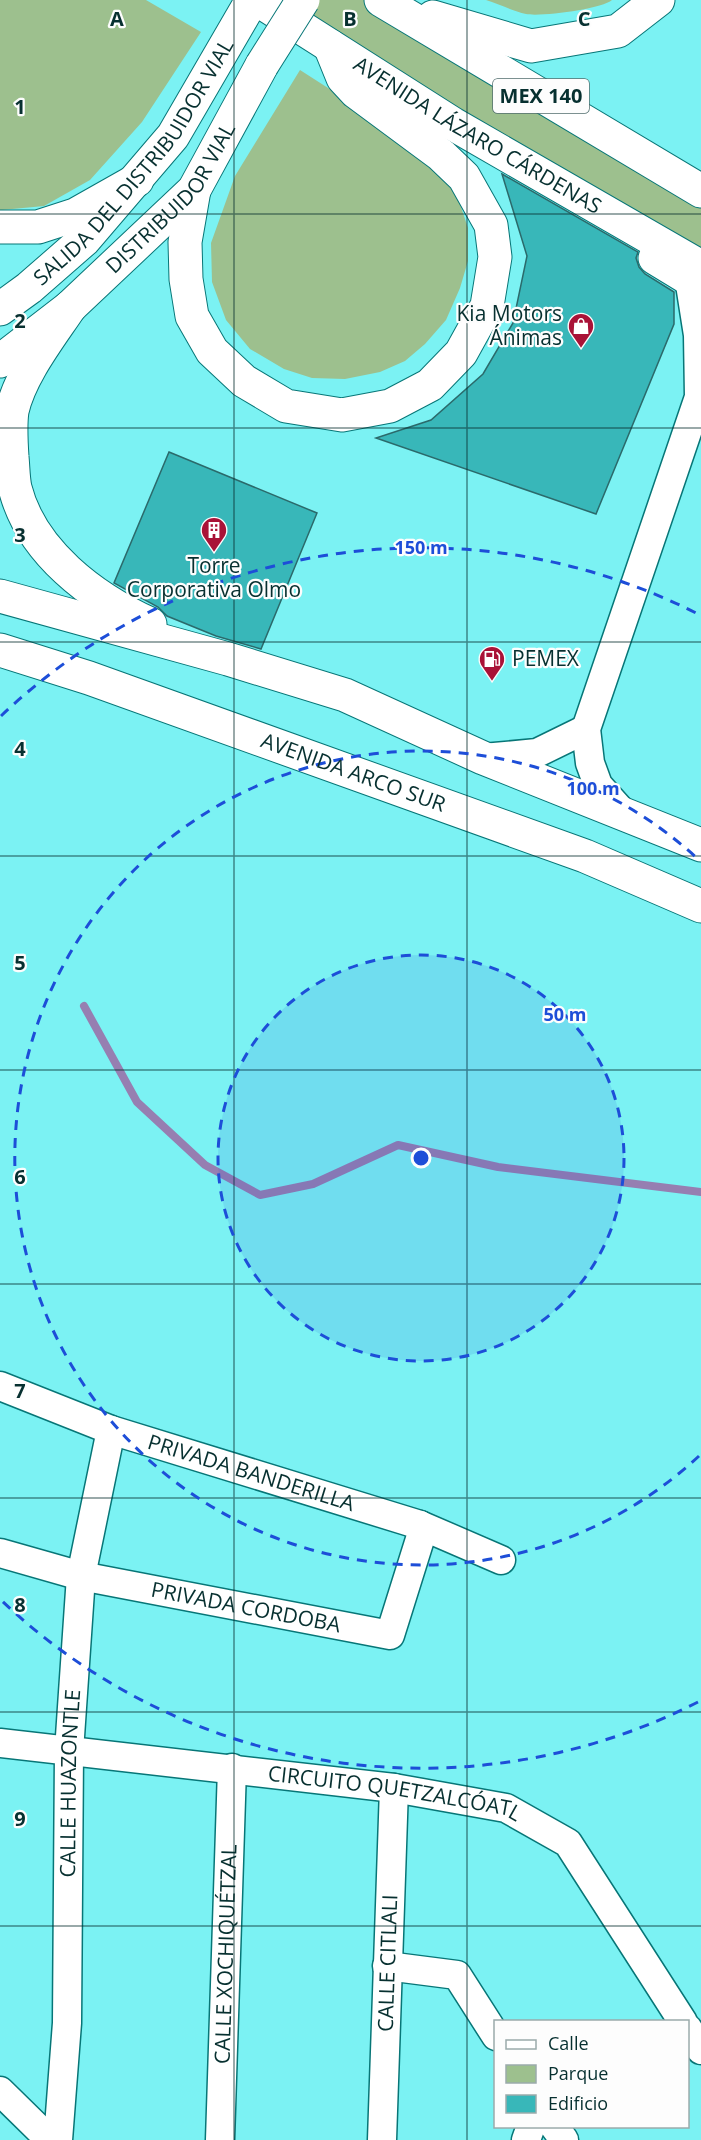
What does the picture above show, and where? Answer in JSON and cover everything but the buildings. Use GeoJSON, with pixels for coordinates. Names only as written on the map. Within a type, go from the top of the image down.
{"type":"FeatureCollection","features":[{"type":"Feature","properties":{"kind":"main road","name":"SALIDA DEL DISTRIBUIDOR VIAL"},"geometry":{"type":"LineString","coordinates":[[0,309],[29,288],[84,240],[173,136],[252,0]]}},
{"type":"Feature","properties":{"kind":"main road","name":"AVENIDA LÁZARO CÁRDENAS"},"geometry":{"type":"LineString","coordinates":[[258,0],[336,59],[453,124],[697,277]]}},
{"type":"Feature","properties":{"kind":"main road","name":"DISTRIBUIDOR VIAL"},"geometry":{"type":"LineString","coordinates":[[0,361],[69,307],[194,190],[262,65],[303,0]]}},
{"type":"Feature","properties":{"kind":"main road"},"geometry":{"type":"LineString","coordinates":[[384,2],[531,46],[618,31],[658,0]]}},
{"type":"Feature","properties":{"kind":"main road","name":"MEX 140"},"geometry":{"type":"LineString","coordinates":[[384,2],[701,191]]}},
{"type":"Feature","properties":{"kind":"main road"},"geometry":{"type":"LineString","coordinates":[[194,190],[185,242],[186,279],[192,316],[212,351],[244,381],[286,406],[342,415],[390,406],[430,385],[461,353],[487,306],[495,257],[491,225],[464,177],[441,155],[356,92],[336,59]]}},
{"type":"Feature","properties":{"kind":"main road"},"geometry":{"type":"LineString","coordinates":[[0,227],[38,227],[75,215],[136,180]]}},
{"type":"Feature","properties":{"kind":"main road"},"geometry":{"type":"LineString","coordinates":[[69,307],[32,366],[12,411],[11,437],[15,488],[29,522],[56,562],[112,604],[126,613],[228,659]]}},
{"type":"Feature","properties":{"kind":"main road"},"geometry":{"type":"LineString","coordinates":[[0,596],[228,659],[345,695],[483,758],[701,845]]}},
{"type":"Feature","properties":{"kind":"main road","name":"AVENIDA ARCO SUR"},"geometry":{"type":"LineString","coordinates":[[0,650],[89,678],[585,856],[701,906]]}},
{"type":"Feature","properties":{"kind":"street"},"geometry":{"type":"LineString","coordinates":[[623,813],[598,785],[590,763],[586,729],[700,397],[697,277]]}},
{"type":"Feature","properties":{"kind":"street"},"geometry":{"type":"LineString","coordinates":[[483,758],[537,753],[586,729]]}},
{"type":"Feature","properties":{"kind":"street","name":"PRIVADA BANDERILLA"},"geometry":{"type":"LineString","coordinates":[[0,1386],[111,1430],[420,1531],[501,1560]]}},
{"type":"Feature","properties":{"kind":"street","name":"CALLE HUAZONTLE"},"geometry":{"type":"LineString","coordinates":[[58,2140],[66,2023],[69,1751],[81,1576],[111,1430]]}},
{"type":"Feature","properties":{"kind":"street","name":"PRIVADA CORDOBA"},"geometry":{"type":"LineString","coordinates":[[0,1553],[81,1576],[390,1635],[420,1531]]}},
{"type":"Feature","properties":{"kind":"street","name":"CIRCUITO QUETZALCÓATL"},"geometry":{"type":"LineString","coordinates":[[0,1743],[394,1788],[506,1808],[568,1843],[682,2020]]}},
{"type":"Feature","properties":{"kind":"street","name":"CALLE XOCHIQUÉTZAL"},"geometry":{"type":"LineString","coordinates":[[220,2140],[232,1768]]}},
{"type":"Feature","properties":{"kind":"street","name":"CALLE CITLALI"},"geometry":{"type":"LineString","coordinates":[[382,2140],[394,1788]]}},
{"type":"Feature","properties":{"kind":"street"},"geometry":{"type":"LineString","coordinates":[[387,1966],[458,1975],[494,2034]]}},
{"type":"Feature","properties":{"kind":"street"},"geometry":{"type":"LineString","coordinates":[[689,2032],[701,2050]]}},
{"type":"Feature","properties":{"kind":"street"},"geometry":{"type":"LineString","coordinates":[[0,2091],[50,2140]]}},
{"type":"Feature","properties":{"kind":"street"},"geometry":{"type":"LineString","coordinates":[[555,2128],[564,2140]]}},
{"type":"Feature","properties":{"kind":"green space"},"geometry":{"type":"Polygon","coordinates":[[[0,0],[146,0],[201,32],[142,122],[90,180],[44,206],[0,210],[0,0]]]}},
{"type":"Feature","properties":{"kind":"green space"},"geometry":{"type":"Polygon","coordinates":[[[315,0],[372,0],[701,188],[701,255],[304,18],[315,0]]]}},
{"type":"Feature","properties":{"kind":"green space"},"geometry":{"type":"Polygon","coordinates":[[[486,0],[612,0],[584,9],[533,15],[486,0]]]}},
{"type":"Feature","properties":{"kind":"green space"},"geometry":{"type":"Polygon","coordinates":[[[300,70],[431,154],[455,189],[468,228],[468,261],[460,288],[446,320],[425,344],[405,361],[380,372],[345,379],[312,378],[284,369],[250,349],[226,320],[212,282],[211,243],[235,176],[300,70]]]}},
{"type":"Feature","properties":{"kind":"waterway"},"geometry":{"type":"LineString","coordinates":[[84,1006],[137,1102],[205,1165],[260,1195],[313,1184],[398,1145],[498,1167],[701,1192]]}},
{"type":"Feature","properties":{"kind":"place","name":"Kia Motors Ánimas"},"geometry":{"type":"Point","coordinates":[581,349]}},
{"type":"Feature","properties":{"kind":"place","name":"Torre Corporativa Olmo"},"geometry":{"type":"Point","coordinates":[214,553]}},
{"type":"Feature","properties":{"kind":"place","name":"PEMEX"},"geometry":{"type":"Point","coordinates":[492,682]}}]}
